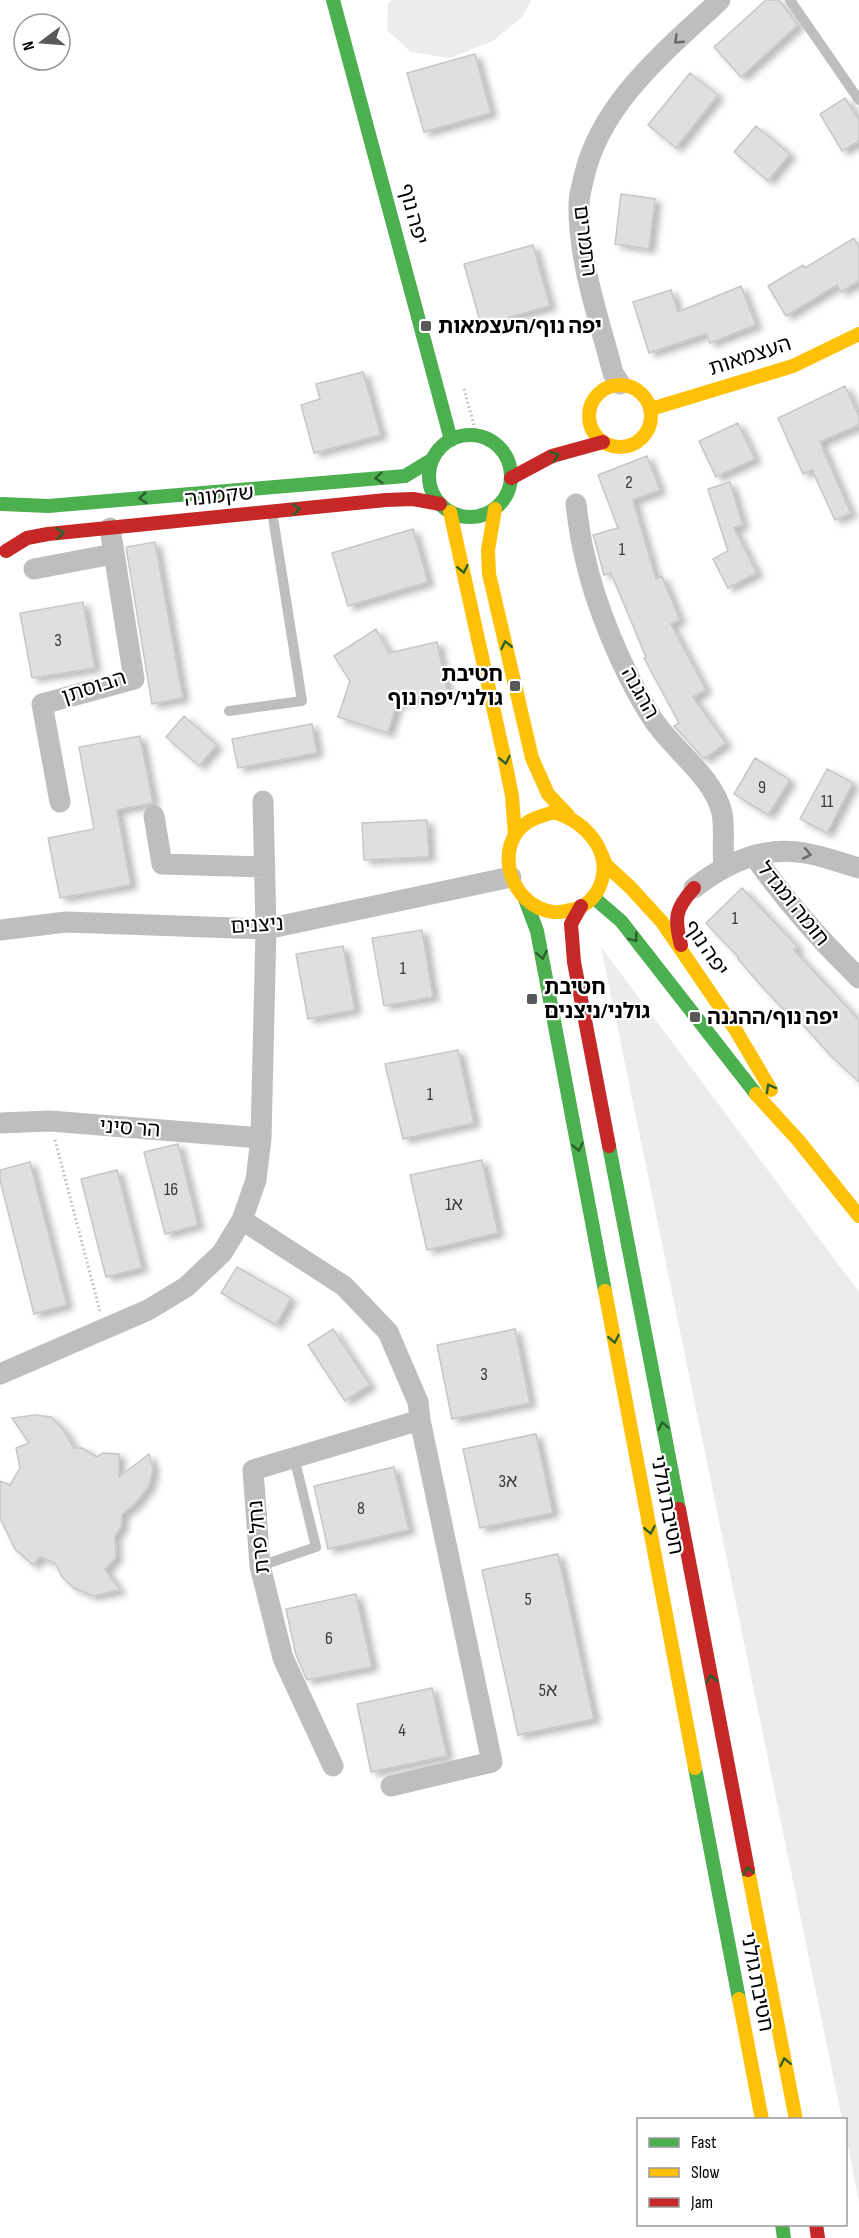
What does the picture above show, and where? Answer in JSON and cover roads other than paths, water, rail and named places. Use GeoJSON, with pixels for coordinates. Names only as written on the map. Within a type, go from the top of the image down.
{"type":"FeatureCollection","features":[{"type":"Feature","properties":{"kind":"street","name":"יפה נוף"},"geometry":{"type":"LineString","coordinates":[[333,0],[451,440]]}},
{"type":"Feature","properties":{"kind":"street","name":"התמרים"},"geometry":{"type":"LineString","coordinates":[[620,384],[613,373],[585,262],[579,227],[579,201],[585,171],[597,138],[617,107],[646,70],[720,0]]}},
{"type":"Feature","properties":{"kind":"street","name":"העצמאות"},"geometry":{"type":"LineString","coordinates":[[651,409],[793,366],[859,334]]}},
{"type":"Feature","properties":{"kind":"street"},"geometry":{"type":"LineString","coordinates":[[620,384],[640,391],[647,399],[651,409],[648,429],[634,444],[623,447],[613,446],[603,442],[592,428],[590,409],[594,399],[610,386],[620,384]]}},
{"type":"Feature","properties":{"kind":"street"},"geometry":{"type":"LineString","coordinates":[[573,428],[590,419]]}},
{"type":"Feature","properties":{"kind":"street"},"geometry":{"type":"LineString","coordinates":[[445,508],[470,517],[480,516],[495,509],[504,498],[511,478],[512,457],[489,440],[477,436],[464,436],[451,440],[440,448],[433,459],[430,483],[433,494],[445,508],[507,770],[515,835]]}},
{"type":"Feature","properties":{"kind":"street"},"geometry":{"type":"LineString","coordinates":[[511,478],[552,456],[603,442]]}},
{"type":"Feature","properties":{"kind":"street","name":"שקמונה"},"geometry":{"type":"LineString","coordinates":[[3,555],[27,538],[110,528],[405,476],[433,459]]}},
{"type":"Feature","properties":{"kind":"street","name":"שקמונה"},"geometry":{"type":"LineString","coordinates":[[1,503],[48,506],[270,499],[413,499],[445,508]]}},
{"type":"Feature","properties":{"kind":"street"},"geometry":{"type":"LineString","coordinates":[[1,503],[6,509],[12,526],[11,540],[3,555]]}},
{"type":"Feature","properties":{"kind":"street","name":"ההגנה"},"geometry":{"type":"LineString","coordinates":[[576,504],[584,554],[592,581],[611,635],[627,670],[652,719],[710,787],[719,802],[723,815],[724,867]]}},
{"type":"Feature","properties":{"kind":"street"},"geometry":{"type":"LineString","coordinates":[[495,509],[488,550],[489,574],[532,758],[548,794],[568,815],[586,828],[595,839],[601,853],[603,875],[600,887],[593,897],[572,910],[558,912],[540,909],[525,899],[514,885],[508,855],[515,835],[523,824],[539,815],[554,812],[568,815]]}},
{"type":"Feature","properties":{"kind":"street","name":"הבוסתן"},"geometry":{"type":"LineString","coordinates":[[60,802],[42,704],[134,679],[110,528]]}},
{"type":"Feature","properties":{"kind":"street"},"geometry":{"type":"LineString","coordinates":[[34,569],[113,554]]}},
{"type":"Feature","properties":{"kind":"street"},"geometry":{"type":"LineString","coordinates":[[0,1374],[148,1310],[186,1287],[222,1253],[242,1220],[256,1179],[261,1138],[266,929],[263,801]]}},
{"type":"Feature","properties":{"kind":"street"},"geometry":{"type":"LineString","coordinates":[[154,816],[162,864],[265,867]]}},
{"type":"Feature","properties":{"kind":"street"},"geometry":{"type":"LineString","coordinates":[[683,950],[675,924],[675,914],[680,902],[694,888],[733,862],[778,850],[806,853],[859,868]]}},
{"type":"Feature","properties":{"kind":"street","name":"יפה נוף"},"geometry":{"type":"LineString","coordinates":[[601,853],[606,865],[662,922],[683,950],[735,1029],[798,1140]]}},
{"type":"Feature","properties":{"kind":"street","name":"חומה ומגדל"},"geometry":{"type":"LineString","coordinates":[[754,856],[777,888],[824,944],[859,978]]}},
{"type":"Feature","properties":{"kind":"street","name":"ניצנים"},"geometry":{"type":"LineString","coordinates":[[0,930],[66,922],[266,929],[511,877]]}},
{"type":"Feature","properties":{"kind":"street"},"geometry":{"type":"LineString","coordinates":[[630,887],[651,891]]}},
{"type":"Feature","properties":{"kind":"street"},"geometry":{"type":"LineString","coordinates":[[672,892],[694,888]]}},
{"type":"Feature","properties":{"kind":"street","name":"יפה נוף"},"geometry":{"type":"LineString","coordinates":[[593,897],[621,921],[753,1091],[798,1140],[859,1216]]}},
{"type":"Feature","properties":{"kind":"street","name":"חטיבת גולני"},"geometry":{"type":"LineString","coordinates":[[525,899],[537,931],[762,2118]]}},
{"type":"Feature","properties":{"kind":"street","name":"חטיבת גולני"},"geometry":{"type":"LineString","coordinates":[[581,906],[571,924],[574,962],[796,2118]]}},
{"type":"Feature","properties":{"kind":"street","name":"הר סיני"},"geometry":{"type":"LineString","coordinates":[[0,1123],[50,1121],[261,1138]]}},
{"type":"Feature","properties":{"kind":"street"},"geometry":{"type":"LineString","coordinates":[[242,1220],[344,1286],[388,1332],[418,1402],[492,1762],[392,1786]]}},
{"type":"Feature","properties":{"kind":"street","name":"נחל פרת"},"geometry":{"type":"LineString","coordinates":[[333,1766],[283,1658],[260,1566],[253,1470],[420,1420]]}},
{"type":"Feature","properties":{"kind":"lane"},"geometry":{"type":"LineString","coordinates":[[790,0],[859,100]]}},
{"type":"Feature","properties":{"kind":"lane"},"geometry":{"type":"LineString","coordinates":[[229,711],[302,701],[270,499]]}},
{"type":"Feature","properties":{"kind":"lane"},"geometry":{"type":"LineString","coordinates":[[260,1566],[316,1547],[294,1457]]}},
{"type":"Feature","properties":{"kind":"place","name":"יפה נוף/העצמאות"},"geometry":{"type":"Point","coordinates":[426,326]}},
{"type":"Feature","properties":{"kind":"place","name":"חטיבת גולני/יפה נוף"},"geometry":{"type":"Point","coordinates":[515,686]}},
{"type":"Feature","properties":{"kind":"place","name":"חטיבת גולני/ניצנים"},"geometry":{"type":"Point","coordinates":[532,999]}},
{"type":"Feature","properties":{"kind":"place","name":"יפה נוף/ההגנה"},"geometry":{"type":"Point","coordinates":[695,1017]}}]}
